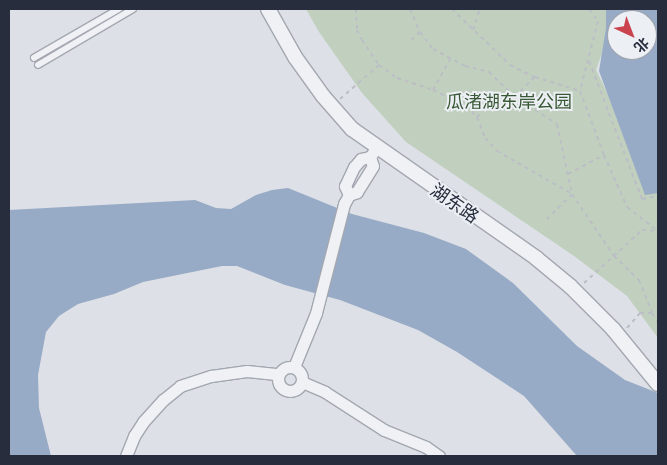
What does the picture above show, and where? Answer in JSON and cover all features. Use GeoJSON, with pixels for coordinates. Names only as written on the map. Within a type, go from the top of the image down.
{"type":"FeatureCollection","features":[{"type":"Feature","properties":{"kind":"street","name":"湖东路"},"geometry":{"type":"LineString","coordinates":[[268,9],[295,57],[332,106],[373,153],[536,258],[576,292],[620,336],[658,384]]}},
{"type":"Feature","properties":{"kind":"street"},"geometry":{"type":"LineString","coordinates":[[294,367],[316,312],[346,200],[357,192],[373,166],[373,153]]}},
{"type":"Feature","properties":{"kind":"street"},"geometry":{"type":"LineString","coordinates":[[294,367],[301,374],[302,382],[298,388],[286,391],[278,383],[278,374],[284,368],[294,367]]}},
{"type":"Feature","properties":{"kind":"street"},"geometry":{"type":"LineString","coordinates":[[126,456],[134,436],[143,422],[163,400],[180,386],[211,376],[247,371],[278,374]]}},
{"type":"Feature","properties":{"kind":"street"},"geometry":{"type":"LineString","coordinates":[[302,382],[324,392],[384,430],[426,447],[440,456]]}},
{"type":"Feature","properties":{"kind":"lane"},"geometry":{"type":"LineString","coordinates":[[34,58],[119,9]]}},
{"type":"Feature","properties":{"kind":"lane"},"geometry":{"type":"LineString","coordinates":[[38,65],[133,9]]}},
{"type":"Feature","properties":{"kind":"path"},"geometry":{"type":"LineString","coordinates":[[356,9],[359,35],[379,64],[397,78],[457,100],[477,117],[485,138],[497,151],[572,194]]}},
{"type":"Feature","properties":{"kind":"path"},"geometry":{"type":"LineString","coordinates":[[410,9],[420,32],[433,49],[465,66],[489,72],[515,98],[557,124],[572,194],[614,256],[639,280],[652,313],[658,322]]}},
{"type":"Feature","properties":{"kind":"path"},"geometry":{"type":"LineString","coordinates":[[452,9],[510,65],[534,77],[580,90]]}},
{"type":"Feature","properties":{"kind":"path"},"geometry":{"type":"LineString","coordinates":[[473,30],[480,9]]}},
{"type":"Feature","properties":{"kind":"path"},"geometry":{"type":"LineString","coordinates":[[590,9],[598,21],[580,90],[604,155],[627,207],[658,232]]}},
{"type":"Feature","properties":{"kind":"path"},"geometry":{"type":"LineString","coordinates":[[411,40],[420,32]]}},
{"type":"Feature","properties":{"kind":"path"},"geometry":{"type":"LineString","coordinates":[[433,90],[450,58]]}},
{"type":"Feature","properties":{"kind":"path"},"geometry":{"type":"LineString","coordinates":[[588,60],[642,200],[658,196]]}},
{"type":"Feature","properties":{"kind":"path"},"geometry":{"type":"LineString","coordinates":[[332,106],[379,64]]}},
{"type":"Feature","properties":{"kind":"path"},"geometry":{"type":"LineString","coordinates":[[515,98],[534,77]]}},
{"type":"Feature","properties":{"kind":"path"},"geometry":{"type":"LineString","coordinates":[[477,117],[497,96],[515,98]]}},
{"type":"Feature","properties":{"kind":"path"},"geometry":{"type":"LineString","coordinates":[[568,174],[604,155]]}},
{"type":"Feature","properties":{"kind":"path"},"geometry":{"type":"LineString","coordinates":[[546,220],[572,194]]}},
{"type":"Feature","properties":{"kind":"path"},"geometry":{"type":"LineString","coordinates":[[576,292],[642,230],[658,232]]}},
{"type":"Feature","properties":{"kind":"path"},"geometry":{"type":"LineString","coordinates":[[620,336],[640,313],[652,313]]}},
{"type":"Feature","properties":{"kind":"green space","name":"瓜渚湖东岸公园"},"geometry":{"type":"Polygon","coordinates":[[[306,9],[618,9],[607,10],[607,40],[596,70],[655,189],[658,189],[658,338],[627,296],[574,256],[406,142],[362,93],[319,32],[306,9]]]}},
{"type":"Feature","properties":{"kind":"water"},"geometry":{"type":"Polygon","coordinates":[[[606,9],[658,9],[658,193],[645,195],[599,71],[606,28],[606,9]]]}},
{"type":"Feature","properties":{"kind":"water"},"geometry":{"type":"Polygon","coordinates":[[[288,188],[352,214],[424,233],[466,249],[513,283],[577,346],[625,380],[658,393],[658,456],[577,456],[524,396],[457,352],[418,330],[340,300],[285,285],[237,266],[222,266],[143,282],[114,294],[78,304],[59,316],[46,332],[38,375],[39,408],[51,456],[9,456],[9,210],[195,200],[216,208],[231,209],[256,195],[288,188]]]}}]}
